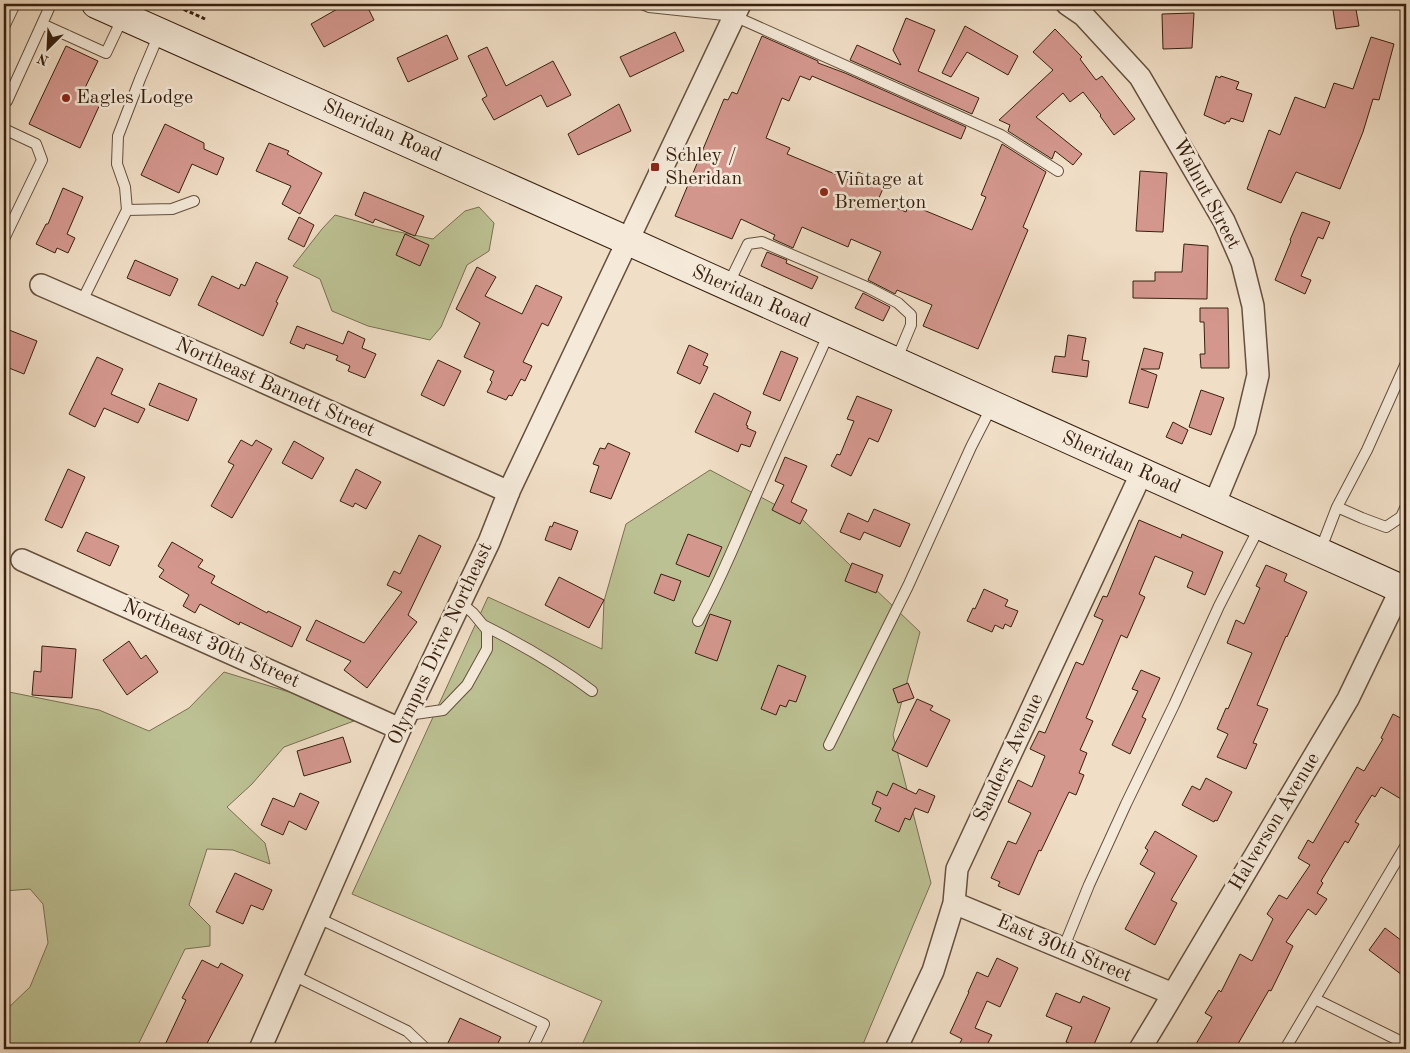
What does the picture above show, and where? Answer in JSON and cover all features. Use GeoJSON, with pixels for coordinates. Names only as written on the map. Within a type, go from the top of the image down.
{"type":"FeatureCollection","features":[{"type":"Feature","properties":{"kind":"main road","name":"Sheridan Road"},"geometry":{"type":"LineString","coordinates":[[109,8],[160,33],[1404,590]]}},
{"type":"Feature","properties":{"kind":"street","name":"Walnut Street"},"geometry":{"type":"LineString","coordinates":[[1067,4],[1083,15],[1140,76],[1224,221],[1242,262],[1253,306],[1258,375],[1245,430],[1214,505]]}},
{"type":"Feature","properties":{"kind":"street","name":"Olympus Drive Northeast"},"geometry":{"type":"LineString","coordinates":[[260,1049],[403,722],[489,542],[509,492],[737,10]]}},
{"type":"Feature","properties":{"kind":"street","name":"Northeast Barnett Street"},"geometry":{"type":"LineString","coordinates":[[41,285],[509,492]]}},
{"type":"Feature","properties":{"kind":"street","name":"Sanders Avenue"},"geometry":{"type":"LineString","coordinates":[[896,1049],[933,971],[954,903],[957,869],[1142,472]]}},
{"type":"Feature","properties":{"kind":"street","name":"Northeast 30th Street"},"geometry":{"type":"LineString","coordinates":[[22,560],[403,722]]}},
{"type":"Feature","properties":{"kind":"street","name":"Halverson Avenue"},"geometry":{"type":"LineString","coordinates":[[1140,1049],[1348,699],[1404,590]]}},
{"type":"Feature","properties":{"kind":"street","name":"East 30th Street"},"geometry":{"type":"LineString","coordinates":[[954,903],[1173,994]]}},
{"type":"Feature","properties":{"kind":"lane"},"geometry":{"type":"LineString","coordinates":[[4,27],[14,4]]}},
{"type":"Feature","properties":{"kind":"lane"},"geometry":{"type":"LineString","coordinates":[[7,100],[52,4]]}},
{"type":"Feature","properties":{"kind":"lane"},"geometry":{"type":"LineString","coordinates":[[642,4],[650,7],[737,10],[1001,134],[1058,171]]}},
{"type":"Feature","properties":{"kind":"lane"},"geometry":{"type":"LineString","coordinates":[[42,24],[106,54],[109,8]]}},
{"type":"Feature","properties":{"kind":"lane"},"geometry":{"type":"LineString","coordinates":[[81,303],[127,210],[124,187],[117,164],[118,136],[160,33]]}},
{"type":"Feature","properties":{"kind":"lane"},"geometry":{"type":"LineString","coordinates":[[4,129],[36,144],[42,160],[4,239]]}},
{"type":"Feature","properties":{"kind":"lane"},"geometry":{"type":"LineString","coordinates":[[127,210],[172,209],[194,201]]}},
{"type":"Feature","properties":{"kind":"lane"},"geometry":{"type":"LineString","coordinates":[[728,286],[748,244],[762,242],[870,288],[898,302],[911,315],[911,325],[896,362]]}},
{"type":"Feature","properties":{"kind":"lane"},"geometry":{"type":"LineString","coordinates":[[698,621],[714,593],[829,332]]}},
{"type":"Feature","properties":{"kind":"lane"},"geometry":{"type":"LineString","coordinates":[[1320,552],[1337,507],[1367,450],[1406,363]]}},
{"type":"Feature","properties":{"kind":"lane"},"geometry":{"type":"LineString","coordinates":[[829,745],[908,586],[992,405]]}},
{"type":"Feature","properties":{"kind":"lane"},"geometry":{"type":"LineString","coordinates":[[1337,507],[1386,527],[1401,517],[1406,506]]}},
{"type":"Feature","properties":{"kind":"lane"},"geometry":{"type":"LineString","coordinates":[[1063,949],[1089,885],[1126,804],[1219,606],[1260,526]]}},
{"type":"Feature","properties":{"kind":"lane"},"geometry":{"type":"LineString","coordinates":[[403,722],[443,710],[467,685],[487,649],[487,630],[473,613],[460,602]]}},
{"type":"Feature","properties":{"kind":"lane"},"geometry":{"type":"LineString","coordinates":[[483,625],[537,653],[592,691]]}},
{"type":"Feature","properties":{"kind":"lane"},"geometry":{"type":"LineString","coordinates":[[1285,1049],[1406,845]]}},
{"type":"Feature","properties":{"kind":"lane"},"geometry":{"type":"LineString","coordinates":[[318,918],[544,1024],[532,1049]]}},
{"type":"Feature","properties":{"kind":"lane"},"geometry":{"type":"LineString","coordinates":[[292,975],[407,1031],[424,1049]]}},
{"type":"Feature","properties":{"kind":"lane"},"geometry":{"type":"LineString","coordinates":[[1315,999],[1406,1044]]}},
{"type":"Feature","properties":{"kind":"path"},"geometry":{"type":"LineString","coordinates":[[172,4],[205,19]]}},
{"type":"Feature","properties":{"kind":"green space"},"geometry":{"type":"Polygon","coordinates":[[[479,207],[494,223],[489,251],[467,265],[441,327],[430,340],[368,326],[332,311],[320,279],[293,266],[335,215],[385,229],[433,239],[465,211],[479,207]]]}},
{"type":"Feature","properties":{"kind":"green space"},"geometry":{"type":"Polygon","coordinates":[[[710,470],[802,519],[920,632],[893,735],[931,883],[861,1049],[580,1049],[602,1001],[352,894],[488,597],[602,649],[604,601],[626,524],[710,470]]]}},
{"type":"Feature","properties":{"kind":"green space"},"geometry":{"type":"Polygon","coordinates":[[[224,672],[289,692],[354,721],[284,747],[252,784],[227,807],[265,843],[270,864],[233,850],[207,849],[189,905],[210,926],[210,946],[185,949],[136,1049],[4,1049],[4,1014],[30,987],[48,943],[43,904],[30,889],[4,891],[4,691],[99,710],[149,731],[189,708],[224,672]]]}},
{"type":"Feature","properties":{"kind":"building"},"geometry":{"type":"Polygon","coordinates":[[[346,4],[366,4],[374,20],[324,47],[311,24],[346,4]]]}},
{"type":"Feature","properties":{"kind":"building"},"geometry":{"type":"Polygon","coordinates":[[[1332,4],[1355,4],[1359,26],[1336,29],[1332,4]]]}},
{"type":"Feature","properties":{"kind":"building"},"geometry":{"type":"Polygon","coordinates":[[[1194,13],[1192,48],[1163,49],[1162,14],[1194,13]]]}},
{"type":"Feature","properties":{"kind":"building"},"geometry":{"type":"Polygon","coordinates":[[[906,18],[935,30],[918,71],[979,98],[972,114],[850,60],[857,45],[901,65],[893,50],[906,18]]]}},
{"type":"Feature","properties":{"kind":"building"},"geometry":{"type":"Polygon","coordinates":[[[965,26],[1018,56],[1008,75],[967,52],[951,77],[942,73],[965,26]]]}},
{"type":"Feature","properties":{"kind":"building"},"geometry":{"type":"Polygon","coordinates":[[[1055,29],[1082,57],[1080,59],[1096,80],[1102,76],[1135,119],[1114,135],[1083,92],[1070,102],[1063,93],[1036,117],[1082,154],[1073,165],[1055,151],[1052,159],[1008,131],[1010,125],[999,120],[1053,70],[1033,52],[1055,29]]]}},
{"type":"Feature","properties":{"kind":"building"},"geometry":{"type":"Polygon","coordinates":[[[675,32],[684,51],[630,77],[620,57],[675,32]]]}},
{"type":"Feature","properties":{"kind":"building"},"geometry":{"type":"Polygon","coordinates":[[[447,35],[458,59],[408,82],[397,58],[447,35]]]}},
{"type":"Feature","properties":{"kind":"building","name":"Vintage at Bremerton"},"geometry":{"type":"Polygon","coordinates":[[[762,36],[818,61],[818,63],[845,73],[966,127],[961,139],[812,76],[810,80],[800,76],[789,101],[782,98],[766,138],[790,148],[787,154],[854,182],[858,172],[885,184],[878,200],[906,212],[909,204],[972,230],[986,197],[981,195],[1002,144],[1046,172],[1023,227],[1028,230],[978,349],[923,326],[932,305],[897,290],[895,294],[868,280],[881,252],[851,239],[848,247],[802,227],[793,248],[773,239],[775,235],[741,219],[732,239],[675,216],[724,99],[728,100],[732,92],[737,94],[762,36]]]}},
{"type":"Feature","properties":{"kind":"building"},"geometry":{"type":"Polygon","coordinates":[[[1371,37],[1394,44],[1379,100],[1373,99],[1363,132],[1340,189],[1296,172],[1281,203],[1247,189],[1269,130],[1280,135],[1295,97],[1325,108],[1334,83],[1353,89],[1371,37]]]}},
{"type":"Feature","properties":{"kind":"building","name":"Eagles Lodge"},"geometry":{"type":"Polygon","coordinates":[[[66,46],[98,61],[82,94],[101,102],[80,148],[29,124],[66,46]]]}},
{"type":"Feature","properties":{"kind":"building"},"geometry":{"type":"Polygon","coordinates":[[[487,47],[506,86],[553,61],[571,95],[547,107],[541,95],[494,120],[482,99],[487,96],[468,56],[487,47]]]}},
{"type":"Feature","properties":{"kind":"building"},"geometry":{"type":"Polygon","coordinates":[[[1216,76],[1239,82],[1236,89],[1252,94],[1243,122],[1231,118],[1225,124],[1204,115],[1216,76]]]}},
{"type":"Feature","properties":{"kind":"building"},"geometry":{"type":"Polygon","coordinates":[[[619,104],[631,131],[578,155],[568,134],[619,104]]]}},
{"type":"Feature","properties":{"kind":"building"},"geometry":{"type":"Polygon","coordinates":[[[165,124],[204,143],[204,149],[224,158],[217,175],[192,164],[179,193],[141,175],[165,124]]]}},
{"type":"Feature","properties":{"kind":"building"},"geometry":{"type":"Polygon","coordinates":[[[269,143],[289,151],[287,154],[322,173],[300,214],[282,204],[291,186],[256,171],[269,143]]]}},
{"type":"Feature","properties":{"kind":"building"},"geometry":{"type":"Polygon","coordinates":[[[1140,171],[1167,173],[1163,232],[1136,231],[1140,171]]]}},
{"type":"Feature","properties":{"kind":"building"},"geometry":{"type":"Polygon","coordinates":[[[63,188],[83,197],[67,234],[75,238],[68,253],[57,248],[55,253],[36,244],[46,224],[48,224],[63,188]]]}},
{"type":"Feature","properties":{"kind":"building"},"geometry":{"type":"Polygon","coordinates":[[[364,192],[424,216],[415,236],[375,219],[373,223],[355,215],[364,192]]]}},
{"type":"Feature","properties":{"kind":"building"},"geometry":{"type":"Polygon","coordinates":[[[1302,212],[1330,222],[1323,239],[1318,237],[1301,276],[1311,280],[1305,294],[1275,280],[1302,212]]]}},
{"type":"Feature","properties":{"kind":"building"},"geometry":{"type":"Polygon","coordinates":[[[299,217],[314,225],[304,247],[288,239],[299,217]]]}},
{"type":"Feature","properties":{"kind":"building"},"geometry":{"type":"Polygon","coordinates":[[[405,234],[429,245],[420,266],[396,255],[405,234]]]}},
{"type":"Feature","properties":{"kind":"building"},"geometry":{"type":"Polygon","coordinates":[[[1184,244],[1208,246],[1207,299],[1133,298],[1133,281],[1155,281],[1155,272],[1182,272],[1184,244]]]}},
{"type":"Feature","properties":{"kind":"building"},"geometry":{"type":"Polygon","coordinates":[[[767,252],[787,260],[786,263],[818,277],[812,289],[761,266],[767,252]]]}},
{"type":"Feature","properties":{"kind":"building"},"geometry":{"type":"Polygon","coordinates":[[[135,260],[178,279],[170,296],[127,278],[135,260]]]}},
{"type":"Feature","properties":{"kind":"building"},"geometry":{"type":"Polygon","coordinates":[[[256,262],[288,277],[263,336],[198,305],[212,276],[239,289],[241,284],[245,286],[256,262]]]}},
{"type":"Feature","properties":{"kind":"building"},"geometry":{"type":"Polygon","coordinates":[[[477,267],[496,277],[485,296],[522,314],[536,285],[562,297],[548,326],[542,323],[523,362],[532,366],[525,381],[521,379],[512,396],[509,395],[506,400],[487,392],[492,382],[490,380],[494,371],[464,357],[480,323],[456,309],[477,267]]]}},
{"type":"Feature","properties":{"kind":"building"},"geometry":{"type":"Polygon","coordinates":[[[863,293],[890,307],[883,321],[855,308],[863,293]]]}},
{"type":"Feature","properties":{"kind":"building"},"geometry":{"type":"Polygon","coordinates":[[[1200,308],[1228,308],[1229,368],[1201,368],[1200,354],[1205,354],[1204,322],[1200,322],[1200,308]]]}},
{"type":"Feature","properties":{"kind":"building"},"geometry":{"type":"Polygon","coordinates":[[[297,326],[343,344],[348,331],[365,339],[362,348],[376,354],[365,378],[348,371],[350,366],[336,360],[338,356],[306,344],[304,349],[290,343],[297,326]]]}},
{"type":"Feature","properties":{"kind":"building"},"geometry":{"type":"Polygon","coordinates":[[[4,328],[37,341],[24,374],[4,366],[4,328]]]}},
{"type":"Feature","properties":{"kind":"building"},"geometry":{"type":"Polygon","coordinates":[[[1068,335],[1086,338],[1082,360],[1089,361],[1087,377],[1052,372],[1055,356],[1065,357],[1068,335]]]}},
{"type":"Feature","properties":{"kind":"building"},"geometry":{"type":"Polygon","coordinates":[[[689,345],[708,354],[703,365],[708,367],[700,384],[677,373],[689,345]]]}},
{"type":"Feature","properties":{"kind":"building"},"geometry":{"type":"Polygon","coordinates":[[[1144,348],[1163,353],[1159,369],[1141,369],[1157,375],[1148,408],[1129,403],[1144,348]]]}},
{"type":"Feature","properties":{"kind":"building"},"geometry":{"type":"Polygon","coordinates":[[[781,351],[798,358],[780,401],[763,394],[781,351]]]}},
{"type":"Feature","properties":{"kind":"building"},"geometry":{"type":"Polygon","coordinates":[[[97,357],[123,369],[111,394],[145,409],[138,423],[104,408],[95,427],[69,414],[97,357]]]}},
{"type":"Feature","properties":{"kind":"building"},"geometry":{"type":"Polygon","coordinates":[[[438,360],[461,371],[444,406],[421,395],[438,360]]]}},
{"type":"Feature","properties":{"kind":"building"},"geometry":{"type":"Polygon","coordinates":[[[159,383],[197,399],[188,421],[149,405],[159,383]]]}},
{"type":"Feature","properties":{"kind":"building"},"geometry":{"type":"Polygon","coordinates":[[[1201,390],[1224,398],[1211,435],[1189,427],[1201,390]]]}},
{"type":"Feature","properties":{"kind":"building"},"geometry":{"type":"Polygon","coordinates":[[[714,393],[751,412],[746,425],[748,426],[747,428],[756,432],[750,447],[741,444],[738,452],[695,432],[714,393]]]}},
{"type":"Feature","properties":{"kind":"building"},"geometry":{"type":"Polygon","coordinates":[[[857,396],[892,410],[878,442],[869,438],[851,476],[831,466],[837,454],[840,455],[854,421],[847,419],[857,396]]]}},
{"type":"Feature","properties":{"kind":"building"},"geometry":{"type":"Polygon","coordinates":[[[1173,422],[1188,430],[1182,444],[1166,437],[1173,422]]]}},
{"type":"Feature","properties":{"kind":"building"},"geometry":{"type":"Polygon","coordinates":[[[241,440],[252,446],[256,440],[272,449],[232,518],[211,506],[234,465],[228,462],[241,440]]]}},
{"type":"Feature","properties":{"kind":"building"},"geometry":{"type":"Polygon","coordinates":[[[294,441],[324,458],[312,479],[282,463],[294,441]]]}},
{"type":"Feature","properties":{"kind":"building"},"geometry":{"type":"Polygon","coordinates":[[[608,443],[630,453],[611,499],[590,492],[599,466],[593,464],[600,448],[605,449],[608,443]]]}},
{"type":"Feature","properties":{"kind":"building"},"geometry":{"type":"Polygon","coordinates":[[[785,457],[807,466],[791,502],[807,510],[800,524],[772,510],[784,485],[775,481],[785,457]]]}},
{"type":"Feature","properties":{"kind":"building"},"geometry":{"type":"Polygon","coordinates":[[[68,469],[85,477],[62,528],[45,520],[68,469]]]}},
{"type":"Feature","properties":{"kind":"building"},"geometry":{"type":"Polygon","coordinates":[[[356,469],[381,482],[366,509],[355,503],[353,507],[340,501],[356,469]]]}},
{"type":"Feature","properties":{"kind":"building"},"geometry":{"type":"Polygon","coordinates":[[[874,509],[910,524],[900,547],[864,532],[860,540],[840,532],[848,513],[868,522],[874,509]]]}},
{"type":"Feature","properties":{"kind":"building"},"geometry":{"type":"Polygon","coordinates":[[[1139,520],[1181,538],[1182,534],[1223,552],[1205,595],[1187,587],[1193,572],[1155,556],[1139,594],[1145,597],[1127,638],[1121,635],[1086,718],[1093,721],[1080,750],[1087,753],[1079,773],[1084,775],[1076,795],[1069,792],[1041,851],[1039,850],[1019,895],[998,886],[1000,882],[991,878],[1008,841],[1016,844],[1031,813],[1008,802],[1018,780],[1032,787],[1045,756],[1030,749],[1039,731],[1045,733],[1076,662],[1083,665],[1103,620],[1094,616],[1103,596],[1107,597],[1139,520]]]}},
{"type":"Feature","properties":{"kind":"building"},"geometry":{"type":"Polygon","coordinates":[[[554,522],[578,531],[571,550],[545,540],[550,526],[552,527],[554,522]]]}},
{"type":"Feature","properties":{"kind":"building"},"geometry":{"type":"Polygon","coordinates":[[[86,532],[119,546],[110,566],[77,551],[86,532]]]}},
{"type":"Feature","properties":{"kind":"building"},"geometry":{"type":"Polygon","coordinates":[[[688,534],[722,547],[709,577],[676,564],[688,534]]]}},
{"type":"Feature","properties":{"kind":"building"},"geometry":{"type":"Polygon","coordinates":[[[419,535],[441,546],[408,615],[417,622],[367,688],[344,670],[351,661],[306,640],[316,620],[364,643],[402,592],[387,585],[394,571],[400,574],[419,535]]]}},
{"type":"Feature","properties":{"kind":"building"},"geometry":{"type":"Polygon","coordinates":[[[172,542],[203,560],[198,567],[215,576],[211,583],[267,613],[268,611],[301,627],[292,647],[240,622],[239,625],[200,604],[195,613],[183,606],[189,595],[159,577],[164,570],[158,566],[172,542]]]}},
{"type":"Feature","properties":{"kind":"building"},"geometry":{"type":"Polygon","coordinates":[[[852,563],[883,575],[876,593],[845,581],[852,563]]]}},
{"type":"Feature","properties":{"kind":"building"},"geometry":{"type":"Polygon","coordinates":[[[1266,565],[1287,574],[1284,581],[1307,592],[1257,705],[1268,709],[1253,743],[1257,744],[1246,769],[1217,757],[1228,734],[1217,729],[1226,708],[1228,709],[1252,653],[1227,643],[1236,620],[1244,624],[1260,588],[1256,586],[1266,565]]]}},
{"type":"Feature","properties":{"kind":"building"},"geometry":{"type":"Polygon","coordinates":[[[661,574],[681,581],[674,601],[654,593],[661,574]]]}},
{"type":"Feature","properties":{"kind":"building"},"geometry":{"type":"Polygon","coordinates":[[[559,577],[604,600],[589,628],[545,605],[559,577]]]}},
{"type":"Feature","properties":{"kind":"building"},"geometry":{"type":"Polygon","coordinates":[[[984,589],[1008,600],[1005,606],[1018,611],[1011,627],[1005,624],[1003,629],[995,625],[992,632],[967,621],[984,589]]]}},
{"type":"Feature","properties":{"kind":"building"},"geometry":{"type":"Polygon","coordinates":[[[710,614],[731,621],[717,661],[695,653],[710,614]]]}},
{"type":"Feature","properties":{"kind":"building"},"geometry":{"type":"Polygon","coordinates":[[[129,641],[141,659],[146,655],[158,672],[127,695],[103,660],[129,641]]]}},
{"type":"Feature","properties":{"kind":"building"},"geometry":{"type":"Polygon","coordinates":[[[42,646],[76,649],[72,698],[32,695],[34,671],[41,672],[42,646]]]}},
{"type":"Feature","properties":{"kind":"building"},"geometry":{"type":"Polygon","coordinates":[[[778,665],[806,676],[796,702],[789,700],[786,707],[780,705],[776,715],[761,709],[778,665]]]}},
{"type":"Feature","properties":{"kind":"building"},"geometry":{"type":"Polygon","coordinates":[[[1141,670],[1160,678],[1142,717],[1146,719],[1130,754],[1112,745],[1138,691],[1132,689],[1141,670]]]}},
{"type":"Feature","properties":{"kind":"building"},"geometry":{"type":"Polygon","coordinates":[[[908,683],[914,698],[898,703],[893,689],[908,683]]]}},
{"type":"Feature","properties":{"kind":"building"},"geometry":{"type":"Polygon","coordinates":[[[917,699],[933,706],[930,710],[950,720],[927,767],[892,750],[917,699]]]}},
{"type":"Feature","properties":{"kind":"building"},"geometry":{"type":"Polygon","coordinates":[[[1393,714],[1406,721],[1406,802],[1381,787],[1375,797],[1372,795],[1355,822],[1359,824],[1348,843],[1345,841],[1321,881],[1323,883],[1317,893],[1327,899],[1316,915],[1308,909],[1286,942],[1293,946],[1271,991],[1269,990],[1235,1049],[1193,1049],[1212,1017],[1205,1013],[1219,990],[1221,992],[1240,954],[1252,961],[1273,919],[1267,914],[1279,895],[1287,899],[1310,865],[1298,858],[1308,840],[1313,843],[1357,767],[1364,771],[1383,739],[1381,738],[1393,714]]]}},
{"type":"Feature","properties":{"kind":"building"},"geometry":{"type":"Polygon","coordinates":[[[343,737],[351,762],[304,776],[297,751],[343,737]]]}},
{"type":"Feature","properties":{"kind":"building"},"geometry":{"type":"Polygon","coordinates":[[[1206,778],[1232,792],[1217,821],[1215,820],[1214,822],[1182,805],[1192,786],[1200,790],[1206,778]]]}},
{"type":"Feature","properties":{"kind":"building"},"geometry":{"type":"Polygon","coordinates":[[[893,783],[916,794],[919,789],[935,796],[928,813],[915,808],[910,820],[905,818],[899,832],[875,821],[881,808],[872,804],[877,791],[887,796],[893,783]]]}},
{"type":"Feature","properties":{"kind":"building"},"geometry":{"type":"Polygon","coordinates":[[[300,793],[319,802],[306,830],[289,821],[283,835],[261,825],[273,798],[294,807],[300,793]]]}},
{"type":"Feature","properties":{"kind":"building"},"geometry":{"type":"Polygon","coordinates":[[[1155,831],[1197,856],[1171,900],[1177,903],[1155,945],[1125,929],[1155,873],[1140,864],[1148,850],[1145,848],[1155,831]]]}},
{"type":"Feature","properties":{"kind":"building"},"geometry":{"type":"Polygon","coordinates":[[[235,873],[272,890],[263,910],[251,905],[243,924],[216,912],[235,873]]]}},
{"type":"Feature","properties":{"kind":"building"},"geometry":{"type":"Polygon","coordinates":[[[1385,928],[1406,944],[1406,978],[1369,950],[1385,928]]]}},
{"type":"Feature","properties":{"kind":"building"},"geometry":{"type":"Polygon","coordinates":[[[997,958],[1018,968],[1000,1007],[987,1001],[975,1028],[992,1035],[985,1049],[957,1049],[962,1039],[950,1033],[968,992],[977,972],[988,977],[997,958]]]}},
{"type":"Feature","properties":{"kind":"building"},"geometry":{"type":"Polygon","coordinates":[[[202,960],[218,968],[221,963],[243,975],[204,1049],[163,1049],[186,1000],[182,998],[202,960]]]}},
{"type":"Feature","properties":{"kind":"building"},"geometry":{"type":"Polygon","coordinates":[[[1056,993],[1080,1003],[1083,996],[1110,1008],[1092,1049],[1083,1049],[1066,1042],[1072,1027],[1046,1016],[1056,993]]]}},
{"type":"Feature","properties":{"kind":"building"},"geometry":{"type":"Polygon","coordinates":[[[460,1018],[501,1037],[495,1049],[445,1049],[460,1018]]]}},
{"type":"Feature","properties":{"kind":"place","name":"Eagles Lodge"},"geometry":{"type":"Point","coordinates":[66,98]}},
{"type":"Feature","properties":{"kind":"place","name":"Schley / Sheridan"},"geometry":{"type":"Point","coordinates":[655,167]}},
{"type":"Feature","properties":{"kind":"place","name":"Vintage at Bremerton"},"geometry":{"type":"Point","coordinates":[824,192]}}]}
